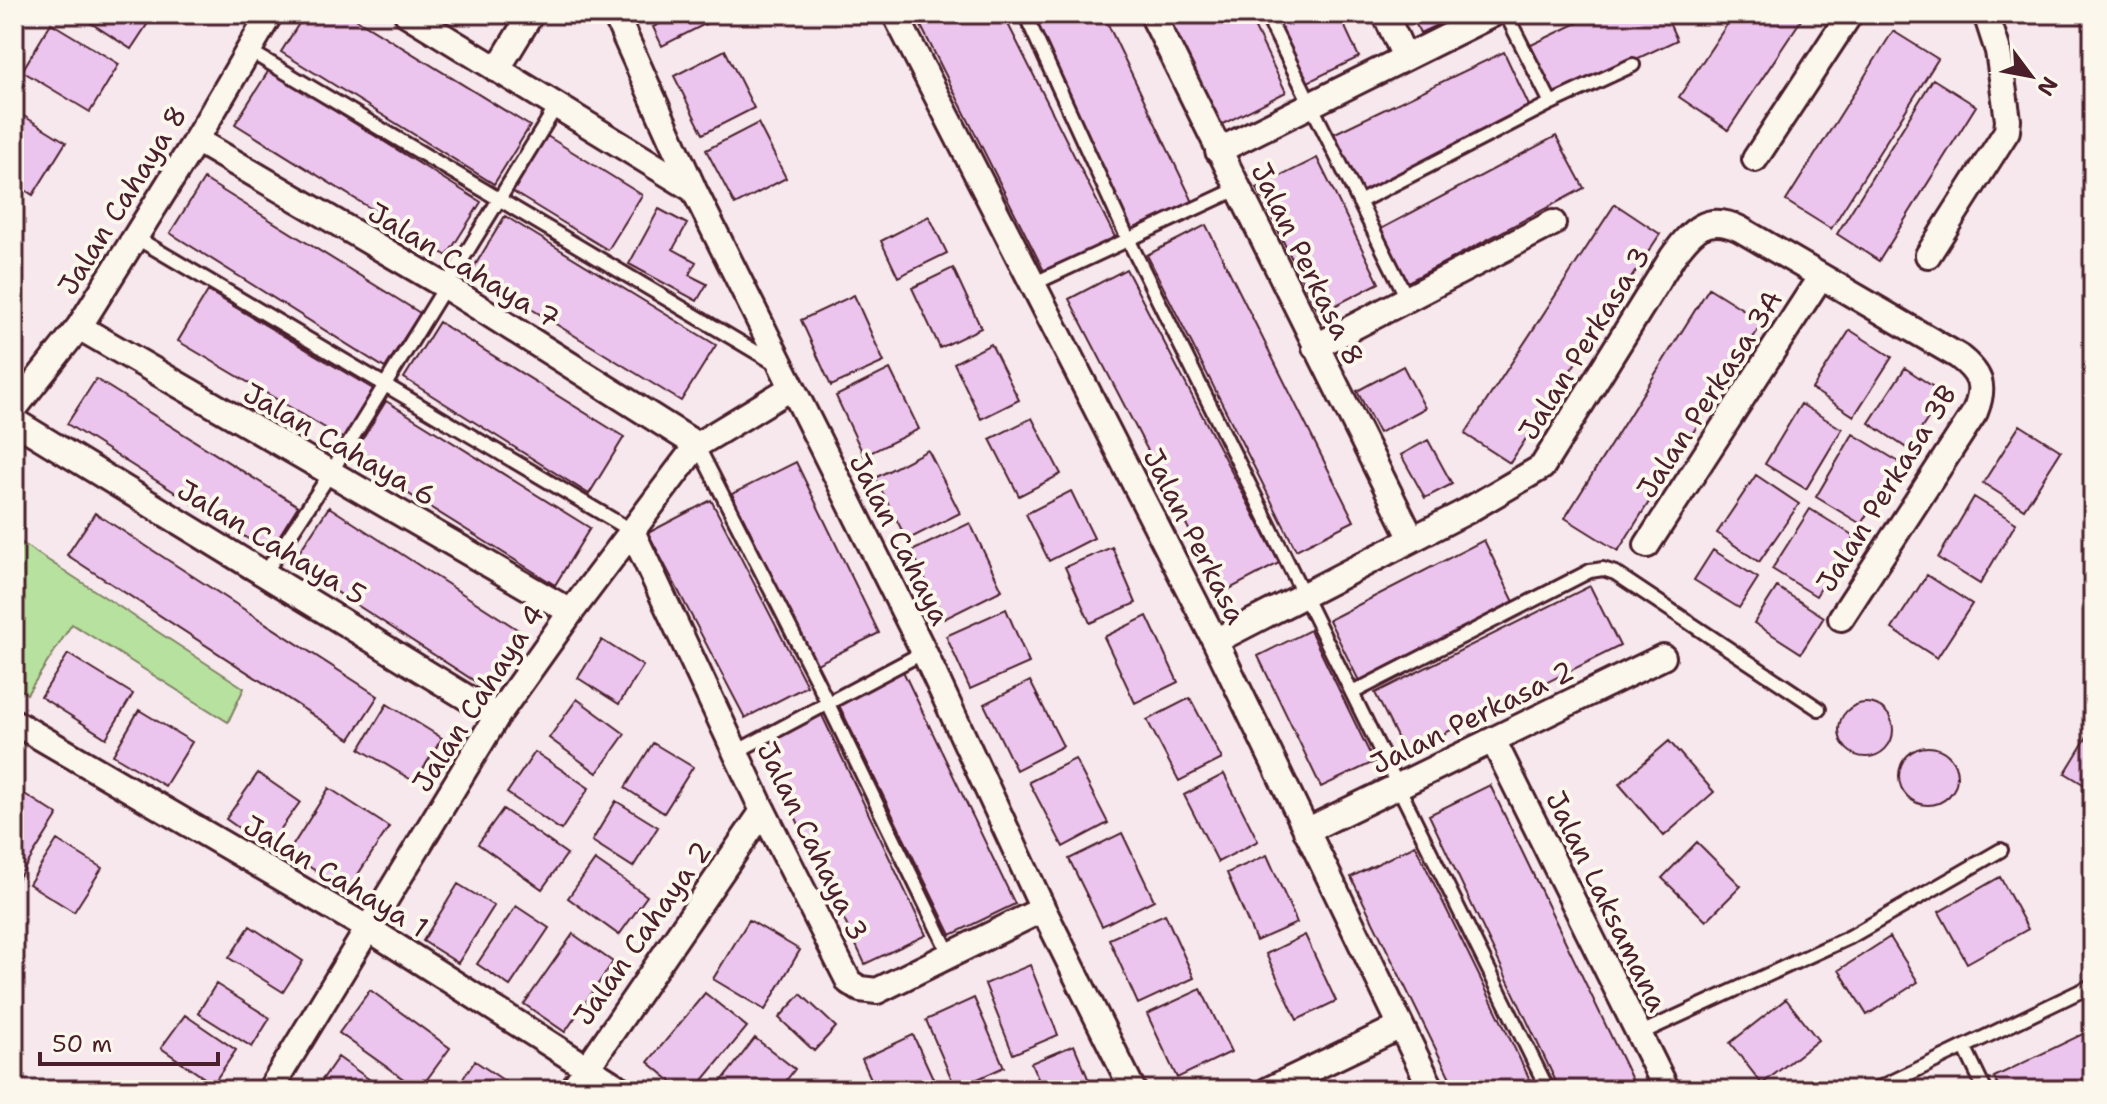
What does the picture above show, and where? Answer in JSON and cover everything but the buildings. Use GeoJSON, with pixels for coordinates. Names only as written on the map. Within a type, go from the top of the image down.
{"type":"FeatureCollection","features":[{"type":"Feature","properties":{"kind":"street","name":"Jalan Cahaya 8"},"geometry":{"type":"LineString","coordinates":[[14,409],[79,327],[196,140],[270,14]]}},
{"type":"Feature","properties":{"kind":"street"},"geometry":{"type":"LineString","coordinates":[[407,14],[694,190]]}},
{"type":"Feature","properties":{"kind":"street"},"geometry":{"type":"LineString","coordinates":[[497,70],[531,14]]}},
{"type":"Feature","properties":{"kind":"street","name":"Jalan Cahaya"},"geometry":{"type":"LineString","coordinates":[[615,14],[694,190],[924,652],[1043,909],[1133,1090]]}},
{"type":"Feature","properties":{"kind":"street","name":"Jalan Perkasa"},"geometry":{"type":"LineString","coordinates":[[895,14],[1215,641],[1432,1090]]}},
{"type":"Feature","properties":{"kind":"street","name":"Jalan Perkasa 8"},"geometry":{"type":"LineString","coordinates":[[1152,14],[1412,539]]}},
{"type":"Feature","properties":{"kind":"street"},"geometry":{"type":"LineString","coordinates":[[1385,14],[1405,57]]}},
{"type":"Feature","properties":{"kind":"street"},"geometry":{"type":"LineString","coordinates":[[1218,151],[1493,14]]}},
{"type":"Feature","properties":{"kind":"street"},"geometry":{"type":"LineString","coordinates":[[1755,159],[1850,14]]}},
{"type":"Feature","properties":{"kind":"street"},"geometry":{"type":"LineString","coordinates":[[1928,255],[2007,131],[1998,51],[1986,14]]}},
{"type":"Feature","properties":{"kind":"street","name":"Jalan Cahaya 7"},"geometry":{"type":"LineString","coordinates":[[196,140],[445,286],[697,445]]}},
{"type":"Feature","properties":{"kind":"street","name":"Jalan Perkasa 3"},"geometry":{"type":"LineString","coordinates":[[1215,641],[1477,505],[1545,464],[1673,256],[1699,227],[1716,221],[1728,223],[1958,356],[1971,366],[1981,388]]}},
{"type":"Feature","properties":{"kind":"street"},"geometry":{"type":"LineString","coordinates":[[1315,347],[1553,223]]}},
{"type":"Feature","properties":{"kind":"street","name":"Jalan Perkasa 3A"},"geometry":{"type":"LineString","coordinates":[[1647,545],[1821,276]]}},
{"type":"Feature","properties":{"kind":"street","name":"Jalan Cahaya 6"},"geometry":{"type":"LineString","coordinates":[[79,327],[571,612]]}},
{"type":"Feature","properties":{"kind":"street","name":"Jalan Cahaya 4"},"geometry":{"type":"LineString","coordinates":[[270,1090],[497,716],[571,612],[697,445],[786,378]]}},
{"type":"Feature","properties":{"kind":"street","name":"Jalan Perkasa 3B"},"geometry":{"type":"LineString","coordinates":[[1841,618],[1975,412],[1982,395],[1981,388]]}},
{"type":"Feature","properties":{"kind":"street","name":"Jalan Cahaya 5"},"geometry":{"type":"LineString","coordinates":[[14,421],[497,716]]}},
{"type":"Feature","properties":{"kind":"street","name":"Jalan Cahaya 3"},"geometry":{"type":"LineString","coordinates":[[632,531],[763,811],[849,982],[860,989],[877,991],[1043,909]]}},
{"type":"Feature","properties":{"kind":"street","name":"Jalan Perkasa 2"},"geometry":{"type":"LineString","coordinates":[[1306,831],[1663,657]]}},
{"type":"Feature","properties":{"kind":"street","name":"Jalan Cahaya 1"},"geometry":{"type":"LineString","coordinates":[[14,722],[369,929],[622,1090]]}},
{"type":"Feature","properties":{"kind":"street","name":"Jalan Laksamana"},"geometry":{"type":"LineString","coordinates":[[1493,740],[1667,1090]]}},
{"type":"Feature","properties":{"kind":"street","name":"Jalan Cahaya 2"},"geometry":{"type":"LineString","coordinates":[[572,1090],[763,811]]}},
{"type":"Feature","properties":{"kind":"street"},"geometry":{"type":"LineString","coordinates":[[1268,1090],[1401,1026]]}},
{"type":"Feature","properties":{"kind":"lane"},"geometry":{"type":"LineString","coordinates":[[1025,14],[1128,239],[1548,1090]]}},
{"type":"Feature","properties":{"kind":"lane"},"geometry":{"type":"LineString","coordinates":[[1266,14],[1407,298]]}},
{"type":"Feature","properties":{"kind":"lane"},"geometry":{"type":"LineString","coordinates":[[1506,14],[1551,103]]}},
{"type":"Feature","properties":{"kind":"lane"},"geometry":{"type":"LineString","coordinates":[[248,50],[499,199],[786,378]]}},
{"type":"Feature","properties":{"kind":"lane"},"geometry":{"type":"LineString","coordinates":[[1359,202],[1551,103],[1633,65]]}},
{"type":"Feature","properties":{"kind":"lane"},"geometry":{"type":"LineString","coordinates":[[265,573],[330,474],[556,107]]}},
{"type":"Feature","properties":{"kind":"lane"},"geometry":{"type":"LineString","coordinates":[[1033,284],[1237,189]]}},
{"type":"Feature","properties":{"kind":"lane"},"geometry":{"type":"LineString","coordinates":[[135,237],[632,531]]}},
{"type":"Feature","properties":{"kind":"lane"},"geometry":{"type":"LineString","coordinates":[[697,445],[950,955]]}},
{"type":"Feature","properties":{"kind":"lane"},"geometry":{"type":"LineString","coordinates":[[1352,693],[1590,571],[1603,569],[1615,573],[1819,709]]}},
{"type":"Feature","properties":{"kind":"lane"},"geometry":{"type":"LineString","coordinates":[[736,752],[924,652]]}},
{"type":"Feature","properties":{"kind":"lane"},"geometry":{"type":"LineString","coordinates":[[1639,1034],[1850,937],[2001,850]]}},
{"type":"Feature","properties":{"kind":"lane"},"geometry":{"type":"LineString","coordinates":[[1875,1090],[2093,985]]}},
{"type":"Feature","properties":{"kind":"lane"},"geometry":{"type":"LineString","coordinates":[[1965,1048],[1985,1090]]}},
{"type":"Feature","properties":{"kind":"green space"},"geometry":{"type":"Polygon","coordinates":[[[14,538],[244,688],[228,722],[72,624],[27,694],[14,685],[14,643],[23,625],[14,620],[14,538]]]}}]}
